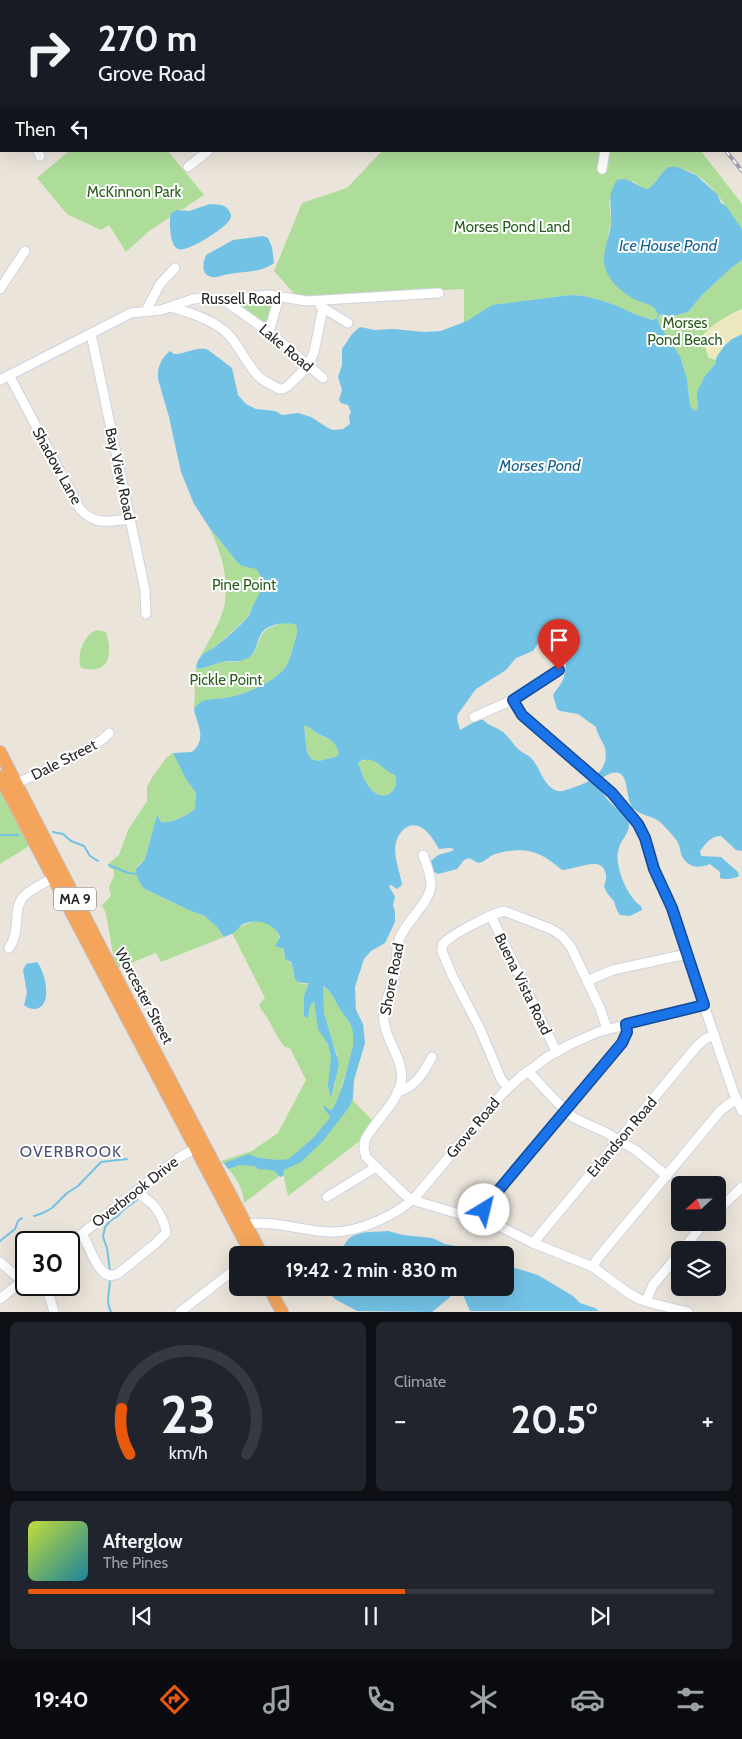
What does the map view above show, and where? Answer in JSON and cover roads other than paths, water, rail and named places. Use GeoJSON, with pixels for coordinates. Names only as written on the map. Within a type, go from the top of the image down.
{"type":"FeatureCollection","features":[{"type":"Feature","properties":{"kind":"highway","name":"Worcester Street"},"geometry":{"type":"LineString","coordinates":[[0,752],[108,962],[248,1246]]}},
{"type":"Feature","properties":{"kind":"highway","name":"Worcester Street"},"geometry":{"type":"LineString","coordinates":[[0,777],[53,878],[200,1146],[257,1246]]}},
{"type":"Feature","properties":{"kind":"highway"},"geometry":{"type":"LineString","coordinates":[[273,1296],[282,1312]]}},
{"type":"Feature","properties":{"kind":"highway"},"geometry":{"type":"LineString","coordinates":[[283,1296],[291,1312]]}},
{"type":"Feature","properties":{"kind":"street"},"geometry":{"type":"LineString","coordinates":[[188,167],[207,152]]}},
{"type":"Feature","properties":{"kind":"street"},"geometry":{"type":"LineString","coordinates":[[602,169],[605,152]]}},
{"type":"Feature","properties":{"kind":"street"},"geometry":{"type":"LineString","coordinates":[[0,290],[25,250]]}},
{"type":"Feature","properties":{"kind":"street"},"geometry":{"type":"LineString","coordinates":[[146,311],[160,284],[175,268]]}},
{"type":"Feature","properties":{"kind":"street","name":"Russell Road"},"geometry":{"type":"LineString","coordinates":[[4,378],[131,313],[171,307],[193,299],[203,298],[225,302],[259,296],[310,300],[439,293]]}},
{"type":"Feature","properties":{"kind":"street"},"geometry":{"type":"LineString","coordinates":[[269,332],[279,297]]}},
{"type":"Feature","properties":{"kind":"street"},"geometry":{"type":"LineString","coordinates":[[310,300],[348,323]]}},
{"type":"Feature","properties":{"kind":"street","name":"Lake Road"},"geometry":{"type":"LineString","coordinates":[[225,302],[269,332],[323,378]]}},
{"type":"Feature","properties":{"kind":"street"},"geometry":{"type":"LineString","coordinates":[[171,307],[194,314],[226,332],[237,344],[259,376],[279,389],[288,386],[308,366],[314,352],[323,308]]}},
{"type":"Feature","properties":{"kind":"street","name":"Bay View Road"},"geometry":{"type":"LineString","coordinates":[[91,334],[145,590],[146,614]]}},
{"type":"Feature","properties":{"kind":"street","name":"Shadow Lane"},"geometry":{"type":"LineString","coordinates":[[4,378],[80,509],[90,518],[98,521],[130,519]]}},
{"type":"Feature","properties":{"kind":"street"},"geometry":{"type":"LineString","coordinates":[[474,717],[513,700],[559,670]]}},
{"type":"Feature","properties":{"kind":"street"},"geometry":{"type":"LineString","coordinates":[[513,700],[518,710],[527,720],[601,783],[620,801],[638,824],[672,908],[736,1099],[742,1111]]}},
{"type":"Feature","properties":{"kind":"street","name":"Dale Street"},"geometry":{"type":"LineString","coordinates":[[16,783],[95,744],[109,733]]}},
{"type":"Feature","properties":{"kind":"street","name":"Shore Road"},"geometry":{"type":"LineString","coordinates":[[412,1200],[376,1167],[365,1153],[364,1140],[397,1092],[401,1080],[396,1052],[385,1026],[384,1016],[396,971],[399,940],[426,900],[431,887],[423,855]]}},
{"type":"Feature","properties":{"kind":"street"},"geometry":{"type":"LineString","coordinates":[[9,948],[15,938],[17,915],[22,899],[29,892],[53,878]]}},
{"type":"Feature","properties":{"kind":"street"},"geometry":{"type":"LineString","coordinates":[[508,1088],[501,1078],[443,955],[442,948],[445,942],[454,935],[500,912],[511,913],[558,933],[566,940],[570,947],[600,1008],[607,1029]]}},
{"type":"Feature","properties":{"kind":"street","name":"Buena Vista Road"},"geometry":{"type":"LineString","coordinates":[[491,916],[556,1051]]}},
{"type":"Feature","properties":{"kind":"street"},"geometry":{"type":"LineString","coordinates":[[587,981],[613,970],[687,954]]}},
{"type":"Feature","properties":{"kind":"street","name":"Grove Road"},"geometry":{"type":"LineString","coordinates":[[246,1224],[264,1223],[322,1231],[342,1231],[388,1216],[412,1200],[508,1088],[556,1051],[607,1029],[704,1005]]}},
{"type":"Feature","properties":{"kind":"street"},"geometry":{"type":"LineString","coordinates":[[481,1220],[488,1202],[624,1039],[627,1032],[626,1024]]}},
{"type":"Feature","properties":{"kind":"street","name":"Erlandson Road"},"geometry":{"type":"LineString","coordinates":[[533,1243],[697,1046],[705,1039],[714,1035]]}},
{"type":"Feature","properties":{"kind":"street"},"geometry":{"type":"LineString","coordinates":[[397,1092],[406,1089],[420,1077],[432,1057]]}},
{"type":"Feature","properties":{"kind":"street"},"geometry":{"type":"LineString","coordinates":[[528,1071],[565,1110],[578,1120],[600,1129],[619,1140],[647,1158],[667,1176]]}},
{"type":"Feature","properties":{"kind":"street"},"geometry":{"type":"LineString","coordinates":[[593,1267],[597,1259],[721,1110],[736,1099]]}},
{"type":"Feature","properties":{"kind":"street","name":"Overbrook Drive"},"geometry":{"type":"LineString","coordinates":[[82,1234],[180,1157],[200,1146]]}},
{"type":"Feature","properties":{"kind":"street"},"geometry":{"type":"LineString","coordinates":[[327,1197],[376,1167]]}},
{"type":"Feature","properties":{"kind":"street"},"geometry":{"type":"LineString","coordinates":[[726,1202],[742,1187]]}},
{"type":"Feature","properties":{"kind":"street"},"geometry":{"type":"LineString","coordinates":[[82,1234],[100,1268],[109,1275],[113,1276],[119,1273],[166,1233],[166,1226],[154,1205],[144,1199],[137,1191]]}},
{"type":"Feature","properties":{"kind":"street"},"geometry":{"type":"LineString","coordinates":[[412,1200],[497,1225],[533,1243],[593,1267],[627,1292],[646,1301],[688,1312]]}},
{"type":"Feature","properties":{"kind":"street"},"geometry":{"type":"LineString","coordinates":[[689,1241],[698,1231]]}},
{"type":"Feature","properties":{"kind":"street"},"geometry":{"type":"LineString","coordinates":[[0,1262],[15,1273]]}},
{"type":"Feature","properties":{"kind":"street"},"geometry":{"type":"LineString","coordinates":[[646,1301],[654,1285],[671,1264]]}},
{"type":"Feature","properties":{"kind":"street"},"geometry":{"type":"LineString","coordinates":[[180,1312],[229,1274]]}},
{"type":"Feature","properties":{"kind":"street"},"geometry":{"type":"LineString","coordinates":[[0,1299],[15,1286]]}},
{"type":"Feature","properties":{"kind":"street"},"geometry":{"type":"LineString","coordinates":[[49,1296],[54,1312]]}},
{"type":"Feature","properties":{"kind":"water","name":"Morses Pond"},"geometry":{"type":"Polygon","coordinates":[[[677,167],[696,175],[717,194],[721,203],[726,206],[742,229],[742,260],[702,295],[688,312],[670,317],[661,314],[657,318],[660,326],[680,356],[687,379],[690,405],[694,411],[698,408],[697,392],[705,376],[716,363],[716,358],[724,346],[742,334],[742,851],[736,850],[721,836],[718,836],[706,843],[700,851],[701,856],[721,857],[738,872],[739,876],[722,879],[720,878],[720,872],[710,864],[697,867],[686,862],[683,859],[677,841],[670,832],[657,820],[639,813],[633,808],[630,803],[625,779],[618,773],[605,776],[598,785],[607,799],[624,814],[629,824],[628,831],[620,844],[618,863],[626,888],[641,906],[642,910],[630,916],[618,913],[614,902],[604,886],[606,879],[605,871],[598,865],[592,864],[562,870],[539,854],[531,851],[515,850],[495,854],[478,863],[469,858],[464,860],[457,869],[438,874],[432,871],[431,861],[438,855],[454,849],[439,849],[425,830],[415,825],[404,829],[397,838],[395,848],[402,885],[397,889],[391,885],[389,886],[395,897],[393,905],[395,922],[385,943],[371,951],[364,959],[355,987],[356,1010],[363,1024],[365,1043],[354,1080],[353,1098],[350,1106],[323,1141],[301,1162],[284,1170],[283,1176],[280,1177],[273,1171],[258,1169],[255,1166],[240,1165],[228,1169],[224,1163],[249,1154],[258,1158],[289,1159],[313,1138],[330,1118],[323,1105],[331,1111],[338,1099],[353,1046],[353,1033],[349,1022],[332,994],[323,986],[324,1013],[339,1064],[331,1098],[328,1086],[331,1057],[328,1044],[318,1029],[314,1001],[310,1006],[308,1018],[304,1016],[304,996],[309,983],[296,980],[291,962],[285,959],[284,949],[275,946],[280,937],[274,928],[265,923],[249,922],[224,937],[217,927],[205,916],[145,889],[138,878],[136,869],[145,859],[157,815],[161,822],[169,822],[185,816],[195,808],[196,793],[186,779],[173,753],[192,752],[197,747],[200,732],[194,710],[204,701],[241,694],[265,684],[279,674],[291,656],[297,630],[296,625],[292,624],[282,623],[272,626],[261,634],[255,650],[248,658],[222,662],[199,669],[196,667],[206,652],[216,646],[248,617],[260,591],[262,581],[256,569],[242,566],[238,563],[209,527],[194,504],[181,472],[169,417],[158,379],[160,364],[170,351],[174,354],[206,349],[232,368],[238,395],[246,404],[256,409],[275,411],[282,415],[298,413],[311,417],[333,430],[343,429],[350,424],[349,416],[351,412],[348,405],[341,403],[339,400],[342,390],[338,377],[342,365],[342,349],[352,334],[360,327],[375,330],[441,331],[467,321],[492,305],[570,295],[600,300],[653,320],[658,314],[654,308],[636,300],[614,284],[605,266],[604,254],[611,226],[610,200],[617,180],[626,179],[648,189],[666,169],[677,167]],[[558,626],[551,627],[545,632],[533,651],[516,658],[506,670],[476,689],[458,714],[457,719],[460,730],[478,720],[483,720],[503,732],[518,749],[531,758],[549,786],[561,791],[588,782],[598,774],[605,762],[606,755],[596,727],[578,714],[557,709],[553,695],[564,677],[566,662],[566,644],[562,630],[558,626]],[[304,726],[307,752],[311,759],[319,761],[338,756],[339,753],[332,741],[304,726]],[[363,760],[358,763],[366,782],[373,791],[382,796],[391,793],[396,785],[395,775],[373,761],[363,760]]]}},
{"type":"Feature","properties":{"kind":"water"},"geometry":{"type":"Polygon","coordinates":[[[210,204],[225,207],[229,211],[231,218],[205,240],[183,249],[176,248],[171,236],[171,213],[177,210],[189,211],[210,204]]]}},
{"type":"Feature","properties":{"kind":"water"},"geometry":{"type":"Polygon","coordinates":[[[263,236],[268,238],[272,247],[274,263],[256,271],[215,277],[206,275],[204,264],[206,255],[233,240],[263,236]]]}},
{"type":"Feature","properties":{"kind":"water"},"geometry":{"type":"Polygon","coordinates":[[[37,962],[45,980],[46,996],[41,1007],[34,1009],[24,1005],[27,993],[23,970],[26,964],[37,962]]]}},
{"type":"Feature","properties":{"kind":"water"},"geometry":{"type":"Polygon","coordinates":[[[389,1231],[431,1238],[455,1246],[344,1246],[353,1236],[366,1232],[389,1231]]]}},
{"type":"Feature","properties":{"kind":"water"},"geometry":{"type":"Polygon","coordinates":[[[514,1267],[538,1275],[573,1296],[580,1303],[599,1311],[470,1311],[463,1296],[514,1296],[514,1267]]]}},
{"type":"Feature","properties":{"kind":"water"},"geometry":{"type":"Polygon","coordinates":[[[332,1296],[450,1296],[432,1312],[357,1311],[332,1296]]]}},
{"type":"Feature","properties":{"kind":"waterway"},"geometry":{"type":"LineString","coordinates":[[53,832],[63,834],[71,841],[84,846],[90,856],[98,861]]}},
{"type":"Feature","properties":{"kind":"waterway"},"geometry":{"type":"LineString","coordinates":[[0,835],[18,835]]}},
{"type":"Feature","properties":{"kind":"waterway"},"geometry":{"type":"LineString","coordinates":[[109,865],[128,873],[137,874]]}},
{"type":"Feature","properties":{"kind":"waterway"},"geometry":{"type":"LineString","coordinates":[[34,1216],[52,1208],[67,1193],[78,1186],[101,1162],[127,1159]]}},
{"type":"Feature","properties":{"kind":"waterway"},"geometry":{"type":"LineString","coordinates":[[110,1271],[107,1248],[103,1237],[105,1227],[139,1198]]}},
{"type":"Feature","properties":{"kind":"waterway"},"geometry":{"type":"LineString","coordinates":[[0,1241],[15,1229],[18,1221],[22,1218]]}},
{"type":"Feature","properties":{"kind":"waterway"},"geometry":{"type":"LineString","coordinates":[[110,1279],[108,1299],[111,1312]]}},
{"type":"Feature","properties":{"kind":"railway"},"geometry":{"type":"LineString","coordinates":[[727,152],[742,171]]}},
{"type":"Feature","properties":{"kind":"district","name":"OVERBROOK"},"geometry":{"type":"Point","coordinates":[71,1151]}},
{"type":"Feature","properties":{"kind":"park label","name":"McKinnon Park"},"geometry":{"type":"Point","coordinates":[134,192]}},
{"type":"Feature","properties":{"kind":"park label","name":"Morses Pond Land"},"geometry":{"type":"Point","coordinates":[512,227]}},
{"type":"Feature","properties":{"kind":"park label","name":"Morses Pond Beach"},"geometry":{"type":"Point","coordinates":[685,332]}},
{"type":"Feature","properties":{"kind":"park label","name":"Pine Point"},"geometry":{"type":"Point","coordinates":[244,585]}},
{"type":"Feature","properties":{"kind":"park label","name":"Pickle Point"},"geometry":{"type":"Point","coordinates":[226,680]}},
{"type":"Feature","properties":{"kind":"water label","name":"Ice House Pond"},"geometry":{"type":"Point","coordinates":[668,245]}}]}
